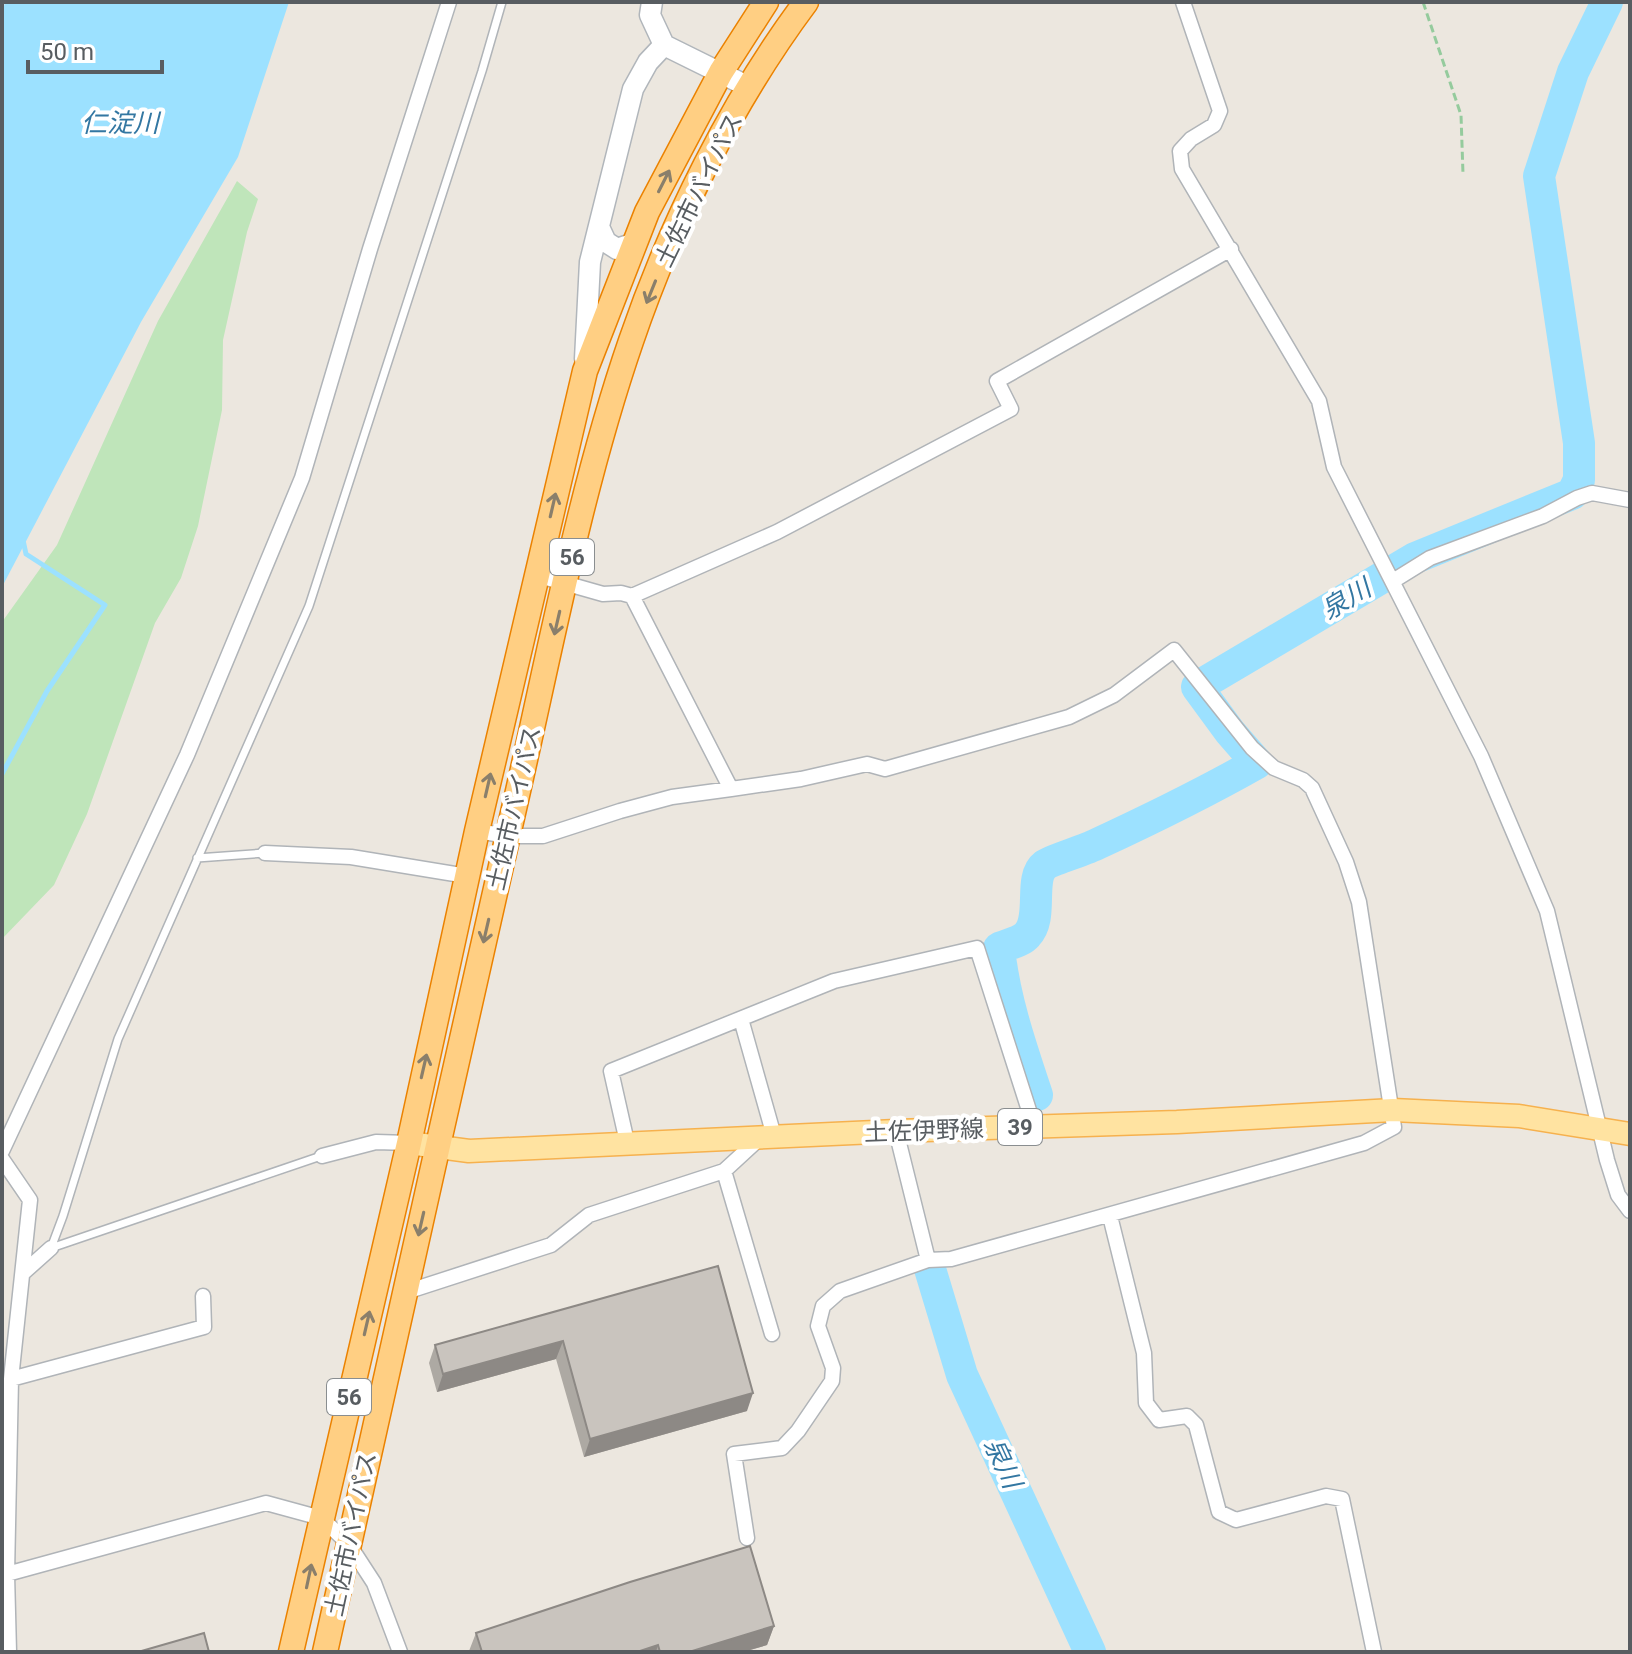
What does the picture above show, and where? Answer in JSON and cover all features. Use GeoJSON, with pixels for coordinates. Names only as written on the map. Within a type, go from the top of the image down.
{"type":"FeatureCollection","features":[{"type":"Feature","properties":{"kind":"highway","name":"土佐市バイパス"},"geometry":{"type":"LineString","coordinates":[[291,1652],[585,371],[647,212],[721,72],[766,2]]}},
{"type":"Feature","properties":{"kind":"highway","name":"土佐市バイパス"},"geometry":{"type":"LineString","coordinates":[[325,1652],[508,836],[605,423],[632,338],[678,224],[749,87],[806,2]]}},
{"type":"Feature","properties":{"kind":"main road"},"geometry":{"type":"LineString","coordinates":[[652,2],[650,15],[664,45],[749,87]]}},
{"type":"Feature","properties":{"kind":"main road"},"geometry":{"type":"LineString","coordinates":[[585,371],[590,262],[633,89],[648,62],[664,45]]}},
{"type":"Feature","properties":{"kind":"main road"},"geometry":{"type":"LineString","coordinates":[[599,227],[606,242],[617,249],[635,243]]}},
{"type":"Feature","properties":{"kind":"main road","name":"土佐伊野線"},"geometry":{"type":"LineString","coordinates":[[409,1143],[469,1151],[627,1142],[1177,1122],[1393,1110],[1519,1116],[1630,1134]]}},
{"type":"Feature","properties":{"kind":"street"},"geometry":{"type":"LineString","coordinates":[[2,1151],[187,755],[297,491],[449,2]]}},
{"type":"Feature","properties":{"kind":"street"},"geometry":{"type":"LineString","coordinates":[[1183,2],[1220,111],[1214,125],[1191,139],[1180,151],[1182,169],[1319,401],[1334,467],[1481,756],[1547,911],[1618,1195],[1630,1211]]}},
{"type":"Feature","properties":{"kind":"street"},"geometry":{"type":"LineString","coordinates":[[536,575],[603,594],[632,596],[777,532],[1011,409],[997,381],[1231,249]]}},
{"type":"Feature","properties":{"kind":"street"},"geometry":{"type":"LineString","coordinates":[[1393,581],[1430,558],[1543,516],[1577,498],[1592,493],[1630,500]]}},
{"type":"Feature","properties":{"kind":"street"},"geometry":{"type":"LineString","coordinates":[[632,596],[731,789]]}},
{"type":"Feature","properties":{"kind":"street"},"geometry":{"type":"LineString","coordinates":[[477,831],[508,836],[543,836],[672,797],[801,779],[867,764],[885,769],[1069,717],[1114,695],[1174,650],[1252,748],[1274,768],[1303,780],[1312,788],[1346,862],[1359,902],[1394,1127],[1364,1143],[951,1259],[928,1260],[840,1291],[823,1306],[818,1326],[833,1368],[832,1381],[798,1431],[782,1448],[734,1454],[747,1538]]}},
{"type":"Feature","properties":{"kind":"street"},"geometry":{"type":"LineString","coordinates":[[265,853],[351,857],[467,876]]}},
{"type":"Feature","properties":{"kind":"street"},"geometry":{"type":"LineString","coordinates":[[627,1142],[611,1071],[834,981],[977,948],[1034,1126]]}},
{"type":"Feature","properties":{"kind":"street"},"geometry":{"type":"LineString","coordinates":[[406,1292],[551,1245],[589,1215],[724,1171],[768,1137],[741,1019]]}},
{"type":"Feature","properties":{"kind":"street"},"geometry":{"type":"LineString","coordinates":[[896,1131],[928,1260]]}},
{"type":"Feature","properties":{"kind":"street"},"geometry":{"type":"LineString","coordinates":[[322,1156],[376,1142],[409,1143]]}},
{"type":"Feature","properties":{"kind":"street"},"geometry":{"type":"LineString","coordinates":[[2,1159],[30,1200],[11,1379],[7,1574],[9,1652]]}},
{"type":"Feature","properties":{"kind":"street"},"geometry":{"type":"LineString","coordinates":[[724,1171],[772,1334]]}},
{"type":"Feature","properties":{"kind":"street"},"geometry":{"type":"LineString","coordinates":[[1110,1216],[1144,1353],[1146,1403],[1159,1420],[1187,1416],[1196,1425],[1219,1512],[1236,1520],[1326,1496],[1342,1499],[1374,1652]]}},
{"type":"Feature","properties":{"kind":"street"},"geometry":{"type":"LineString","coordinates":[[23,1273],[51,1248]]}},
{"type":"Feature","properties":{"kind":"street"},"geometry":{"type":"LineString","coordinates":[[11,1379],[204,1327],[203,1296]]}},
{"type":"Feature","properties":{"kind":"street"},"geometry":{"type":"LineString","coordinates":[[7,1574],[266,1503],[321,1518],[348,1543],[374,1583],[400,1652]]}},
{"type":"Feature","properties":{"kind":"lane"},"geometry":{"type":"LineString","coordinates":[[51,1248],[118,1039],[309,606],[502,2]]}},
{"type":"Feature","properties":{"kind":"lane"},"geometry":{"type":"LineString","coordinates":[[197,858],[265,853]]}},
{"type":"Feature","properties":{"kind":"lane"},"geometry":{"type":"LineString","coordinates":[[51,1248],[322,1156]]}},
{"type":"Feature","properties":{"kind":"path"},"geometry":{"type":"LineString","coordinates":[[1423,2],[1461,115],[1463,174]]}},
{"type":"Feature","properties":{"kind":"green space"},"geometry":{"type":"Polygon","coordinates":[[[237,181],[258,199],[247,232],[223,340],[222,410],[198,526],[181,578],[155,623],[87,814],[54,885],[2,939],[2,622],[57,545],[158,321],[237,181]]]}},
{"type":"Feature","properties":{"kind":"water","name":"仁淀川"},"geometry":{"type":"Polygon","coordinates":[[[5,2],[289,2],[238,157],[141,322],[2,587],[2,15],[5,2]]]}},
{"type":"Feature","properties":{"kind":"building"},"geometry":{"type":"Polygon","coordinates":[[[718,1266],[753,1393],[590,1439],[563,1341],[443,1374],[435,1345],[718,1266]]]}},
{"type":"Feature","properties":{"kind":"building"},"geometry":{"type":"Polygon","coordinates":[[[750,1546],[774,1626],[689,1652],[660,1652],[658,1645],[637,1652],[482,1652],[476,1633],[750,1546]]]}},
{"type":"Feature","properties":{"kind":"building"},"geometry":{"type":"Polygon","coordinates":[[[204,1633],[209,1652],[138,1652],[204,1633]]]}},
{"type":"Feature","properties":{"kind":"waterway","name":"泉川"},"geometry":{"type":"LineString","coordinates":[[1037,1095],[1009,1004],[999,948],[1021,939],[1032,928],[1037,879],[1045,865],[1137,825],[1257,763],[1197,687],[1415,558],[1572,494],[1579,480],[1579,443],[1539,176],[1573,72],[1607,2]]}},
{"type":"Feature","properties":{"kind":"waterway"},"geometry":{"type":"LineString","coordinates":[[2,774],[47,691],[105,605],[26,554],[23,540]]}},
{"type":"Feature","properties":{"kind":"waterway","name":"泉川"},"geometry":{"type":"LineString","coordinates":[[930,1269],[962,1375],[1090,1652]]}}]}
